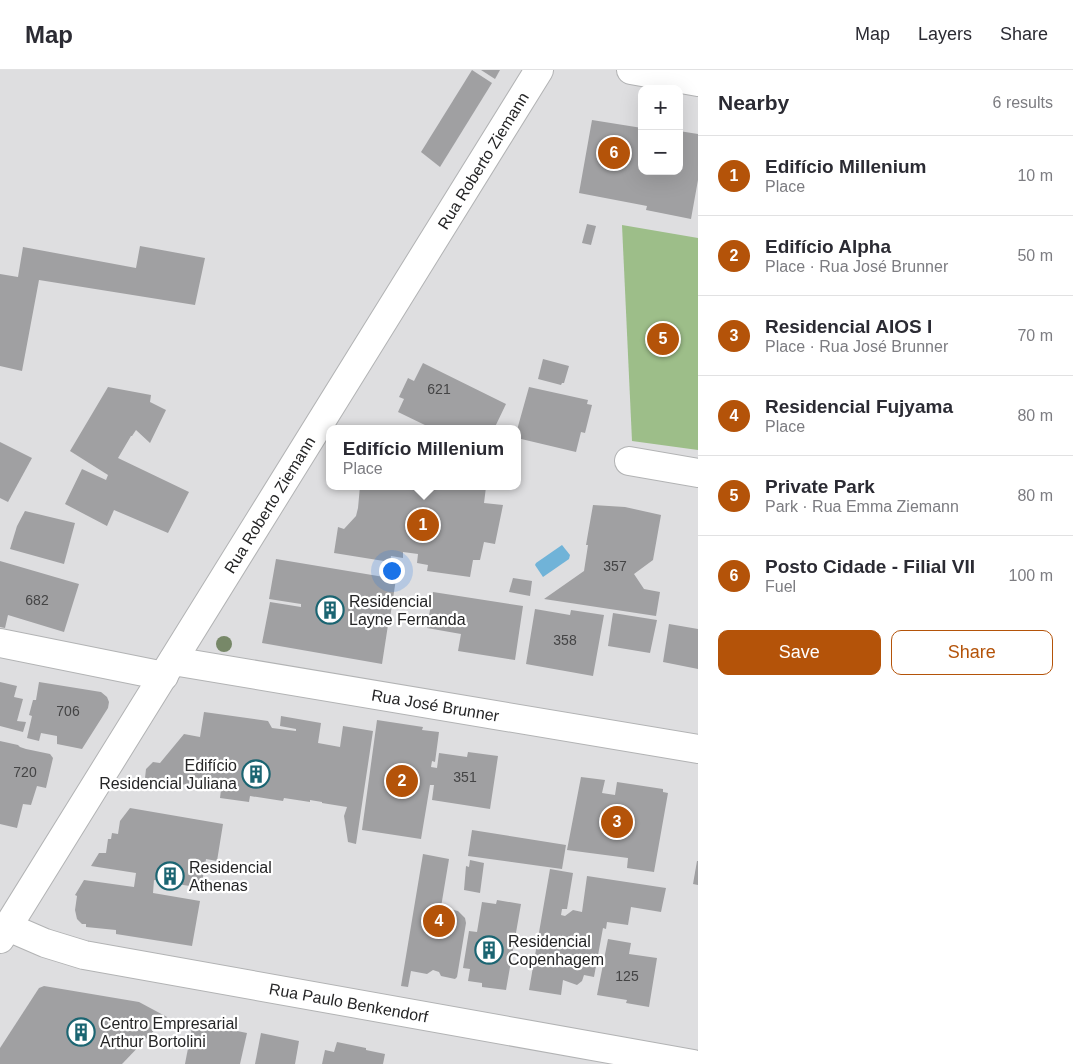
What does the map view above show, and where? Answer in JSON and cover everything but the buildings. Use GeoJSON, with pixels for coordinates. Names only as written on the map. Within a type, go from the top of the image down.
{"type":"FeatureCollection","features":[{"type":"Feature","properties":{"kind":"street","name":"Rua Roberto Ziemann"},"geometry":{"type":"LineString","coordinates":[[4,933],[539,70]]}},
{"type":"Feature","properties":{"kind":"street"},"geometry":{"type":"LineString","coordinates":[[631,70],[698,82]]}},
{"type":"Feature","properties":{"kind":"street"},"geometry":{"type":"LineString","coordinates":[[629,461],[698,473]]}},
{"type":"Feature","properties":{"kind":"street","name":"Rua José Brunner"},"geometry":{"type":"LineString","coordinates":[[0,643],[698,748]]}},
{"type":"Feature","properties":{"kind":"street","name":"Rua Paulo Benkendorf"},"geometry":{"type":"LineString","coordinates":[[4,933],[84,955],[693,1064]]}},
{"type":"Feature","properties":{"kind":"green space"},"geometry":{"type":"Polygon","coordinates":[[[622,225],[698,238],[698,450],[632,441],[622,225]]]}},
{"type":"Feature","properties":{"kind":"water"},"geometry":{"type":"Polygon","coordinates":[[[562,545],[570,555],[569,559],[543,577],[535,565],[536,563],[562,545]]]}},
{"type":"Feature","properties":{"kind":"place","name":"Posto Cidade - Filial VII"},"geometry":{"type":"Point","coordinates":[614,153]}},
{"type":"Feature","properties":{"kind":"place","name":"Private Park"},"geometry":{"type":"Point","coordinates":[663,339]}},
{"type":"Feature","properties":{"kind":"place","name":"Edifício Millenium"},"geometry":{"type":"Point","coordinates":[423,525]}},
{"type":"Feature","properties":{"kind":"place","name":"Residencial Layne Fernanda"},"geometry":{"type":"Point","coordinates":[330,610]}},
{"type":"Feature","properties":{"kind":"place","name":"Edifício Residencial Juliana"},"geometry":{"type":"Point","coordinates":[256,774]}},
{"type":"Feature","properties":{"kind":"place","name":"Edifício Alpha"},"geometry":{"type":"Point","coordinates":[402,781]}},
{"type":"Feature","properties":{"kind":"place","name":"Residencial AIOS I"},"geometry":{"type":"Point","coordinates":[617,822]}},
{"type":"Feature","properties":{"kind":"place","name":"Residencial Athenas"},"geometry":{"type":"Point","coordinates":[170,876]}},
{"type":"Feature","properties":{"kind":"place","name":"Residencial Fujyama"},"geometry":{"type":"Point","coordinates":[439,921]}},
{"type":"Feature","properties":{"kind":"place","name":"Residencial Copenhagem"},"geometry":{"type":"Point","coordinates":[489,950]}},
{"type":"Feature","properties":{"kind":"place","name":"Centro Empresarial Arthur Bortolini"},"geometry":{"type":"Point","coordinates":[81,1032]}}]}
